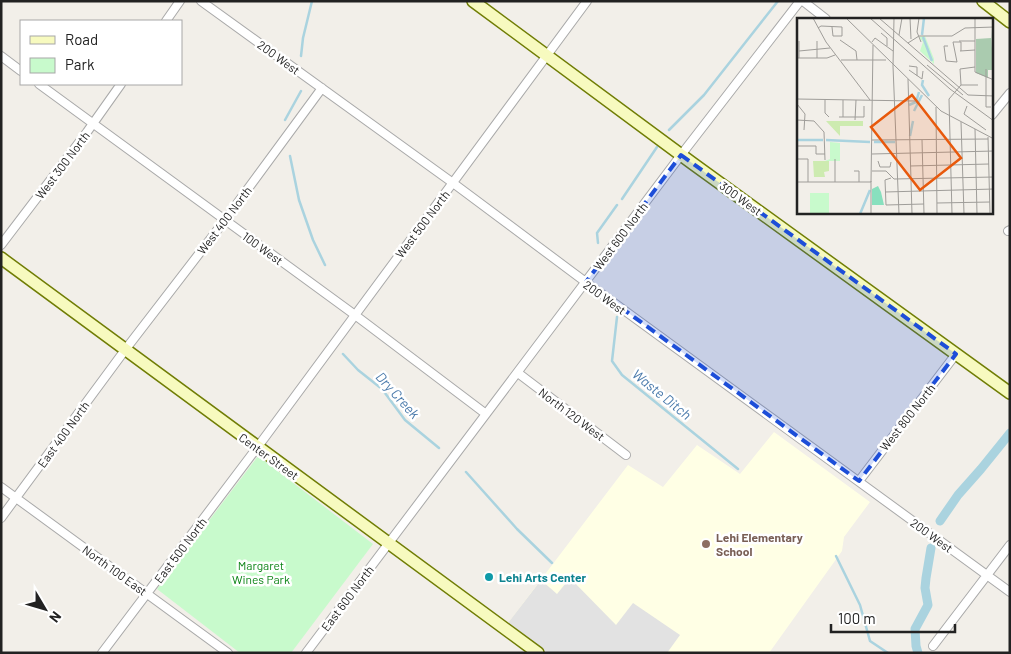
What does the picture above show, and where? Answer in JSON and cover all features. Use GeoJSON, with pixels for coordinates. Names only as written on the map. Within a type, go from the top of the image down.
{"type":"FeatureCollection","features":[{"type":"Feature","properties":{"kind":"street"},"geometry":{"type":"LineString","coordinates":[[167,20],[180,1]]}},
{"type":"Feature","properties":{"kind":"street","name":"200 West"},"geometry":{"type":"LineString","coordinates":[[201,1],[453,183],[1010,592]]}},
{"type":"Feature","properties":{"kind":"street","name":"300 West"},"geometry":{"type":"LineString","coordinates":[[473,1],[681,155],[1010,393]]}},
{"type":"Feature","properties":{"kind":"street","name":"West 500 North"},"geometry":{"type":"LineString","coordinates":[[258,447],[587,1]]}},
{"type":"Feature","properties":{"kind":"street"},"geometry":{"type":"LineString","coordinates":[[801,1],[825,18]]}},
{"type":"Feature","properties":{"kind":"street","name":"West 600 North"},"geometry":{"type":"LineString","coordinates":[[388,543],[681,155],[801,1]]}},
{"type":"Feature","properties":{"kind":"street"},"geometry":{"type":"LineString","coordinates":[[983,1],[1010,22]]}},
{"type":"Feature","properties":{"kind":"street"},"geometry":{"type":"LineString","coordinates":[[1,56],[20,70]]}},
{"type":"Feature","properties":{"kind":"street","name":"100 West"},"geometry":{"type":"LineString","coordinates":[[40,85],[355,315],[486,414]]}},
{"type":"Feature","properties":{"kind":"street","name":"West 300 North"},"geometry":{"type":"LineString","coordinates":[[1,245],[120,85]]}},
{"type":"Feature","properties":{"kind":"street","name":"West 400 North"},"geometry":{"type":"LineString","coordinates":[[125,350],[322,88]]}},
{"type":"Feature","properties":{"kind":"street"},"geometry":{"type":"LineString","coordinates":[[994,112],[1010,92]]}},
{"type":"Feature","properties":{"kind":"street","name":"Center Street"},"geometry":{"type":"LineString","coordinates":[[1,258],[538,653]]}},
{"type":"Feature","properties":{"kind":"street","name":"East 400 North"},"geometry":{"type":"LineString","coordinates":[[1,518],[125,350]]}},
{"type":"Feature","properties":{"kind":"street","name":"West 800 North"},"geometry":{"type":"LineString","coordinates":[[859,481],[956,354]]}},
{"type":"Feature","properties":{"kind":"street","name":"North 120 West"},"geometry":{"type":"LineString","coordinates":[[518,373],[626,455]]}},
{"type":"Feature","properties":{"kind":"street","name":"East 500 North"},"geometry":{"type":"LineString","coordinates":[[102,653],[258,447]]}},
{"type":"Feature","properties":{"kind":"street","name":"North 100 East"},"geometry":{"type":"LineString","coordinates":[[1,487],[228,653]]}},
{"type":"Feature","properties":{"kind":"street","name":"East 600 North"},"geometry":{"type":"LineString","coordinates":[[306,653],[388,543]]}},
{"type":"Feature","properties":{"kind":"street"},"geometry":{"type":"LineString","coordinates":[[933,646],[1010,545]]}},
{"type":"Feature","properties":{"kind":"highlighted area"},"geometry":{"type":"Polygon","coordinates":[[[681,155],[956,354],[859,481],[586,282],[681,155]]]}},
{"type":"Feature","properties":{"kind":"shaded area","name":"Lehi Elementary School"},"geometry":{"type":"Polygon","coordinates":[[[774,432],[870,502],[844,537],[842,551],[769,653],[550,653],[508,623],[628,465],[663,487],[697,445],[740,474],[774,432]]]}},
{"type":"Feature","properties":{"kind":"shaded area"},"geometry":{"type":"Polygon","coordinates":[[[570,578],[616,625],[633,603],[680,635],[667,653],[548,653],[508,623],[541,580],[557,594],[570,578]]]}},
{"type":"Feature","properties":{"kind":"green space","name":"Margaret Wines Park"},"geometry":{"type":"Polygon","coordinates":[[[258,456],[373,544],[291,653],[240,653],[157,589],[258,456]]]}},
{"type":"Feature","properties":{"kind":"waterway","name":"Dry Creek"},"geometry":{"type":"LineString","coordinates":[[301,56],[303,38],[312,1]]}},
{"type":"Feature","properties":{"kind":"waterway","name":"Waste Ditch"},"geometry":{"type":"LineString","coordinates":[[669,130],[704,95],[778,1]]}},
{"type":"Feature","properties":{"kind":"waterway","name":"Dry Creek"},"geometry":{"type":"LineString","coordinates":[[285,120],[301,91]]}},
{"type":"Feature","properties":{"kind":"waterway","name":"Waste Ditch"},"geometry":{"type":"LineString","coordinates":[[622,199],[657,147]]}},
{"type":"Feature","properties":{"kind":"waterway","name":"Dry Creek"},"geometry":{"type":"LineString","coordinates":[[290,156],[299,200],[313,240],[325,265]]}},
{"type":"Feature","properties":{"kind":"waterway","name":"Waste Ditch"},"geometry":{"type":"LineString","coordinates":[[598,243],[597,233],[617,205]]}},
{"type":"Feature","properties":{"kind":"waterway","name":"Waste Ditch"},"geometry":{"type":"LineString","coordinates":[[617,317],[612,361],[622,375],[738,469]]}},
{"type":"Feature","properties":{"kind":"waterway","name":"Dry Creek"},"geometry":{"type":"LineString","coordinates":[[343,354],[358,370],[382,389],[405,420],[439,448]]}},
{"type":"Feature","properties":{"kind":"waterway"},"geometry":{"type":"LineString","coordinates":[[940,521],[958,495],[1010,433]]}},
{"type":"Feature","properties":{"kind":"waterway","name":"Dry Creek"},"geometry":{"type":"LineString","coordinates":[[466,472],[517,529],[552,563]]}},
{"type":"Feature","properties":{"kind":"waterway"},"geometry":{"type":"LineString","coordinates":[[918,653],[915,629],[928,605],[925,588],[931,548]]}},
{"type":"Feature","properties":{"kind":"waterway","name":"Waste Ditch"},"geometry":{"type":"LineString","coordinates":[[836,556],[860,605],[870,641],[888,653]]}},
{"type":"Feature","properties":{"kind":"place","name":"Lehi Elementary School"},"geometry":{"type":"Point","coordinates":[706,544]}},
{"type":"Feature","properties":{"kind":"place","name":"Lehi Arts Center"},"geometry":{"type":"Point","coordinates":[489,577]}}]}
